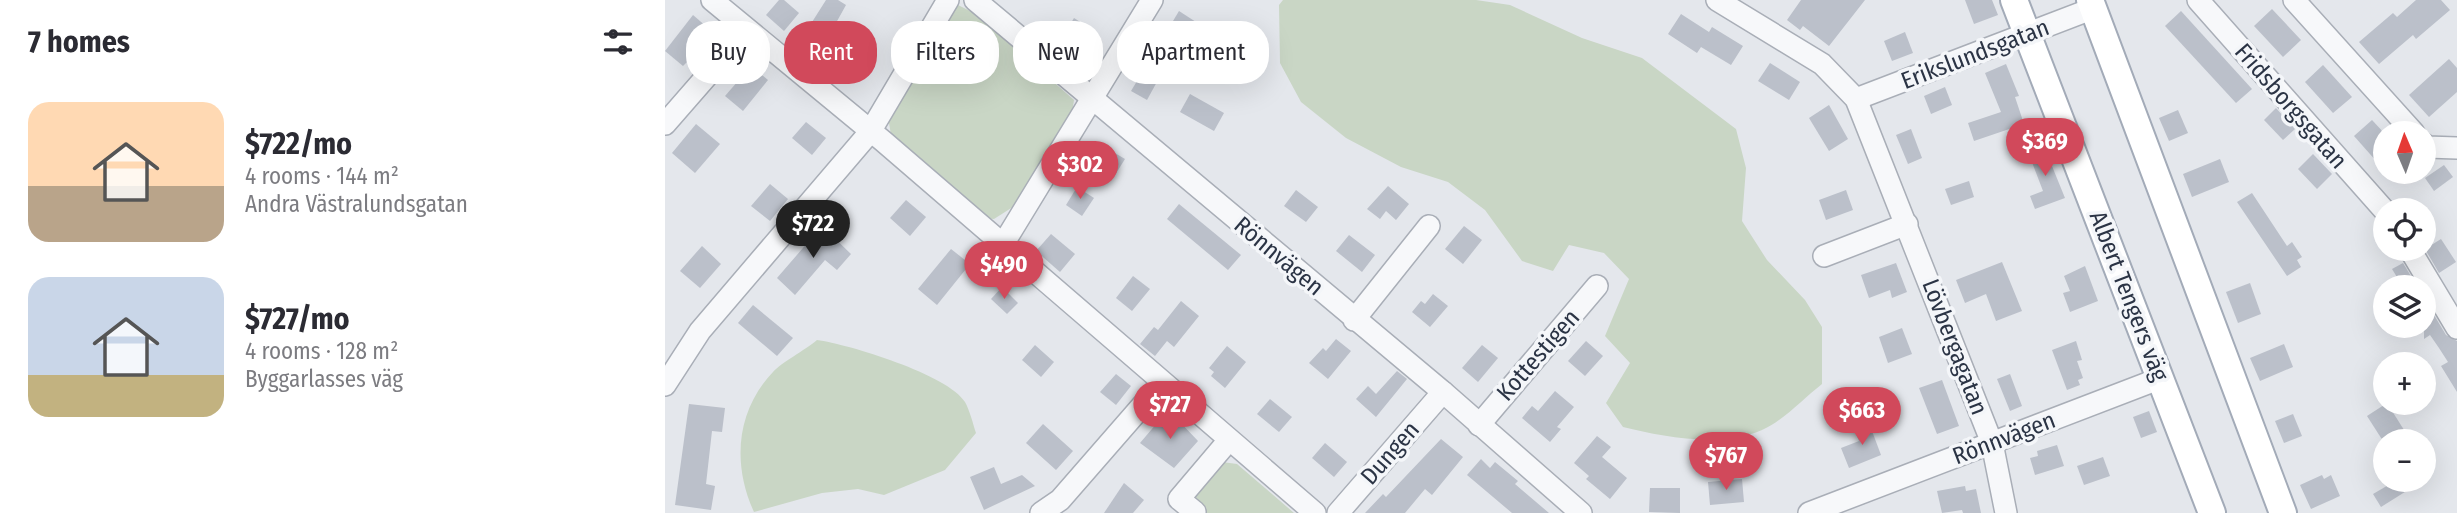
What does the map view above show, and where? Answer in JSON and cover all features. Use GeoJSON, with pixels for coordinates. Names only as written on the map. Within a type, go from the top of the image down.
{"type":"FeatureCollection","features":[{"type":"Feature","properties":{"kind":"main road","name":"Albert Tengers väg"},"geometry":{"type":"LineString","coordinates":[[2014,0],[2212,513]]}},
{"type":"Feature","properties":{"kind":"main road"},"geometry":{"type":"LineString","coordinates":[[2092,4],[2283,513]]}},
{"type":"Feature","properties":{"kind":"street"},"geometry":{"type":"LineString","coordinates":[[712,0],[736,21]]}},
{"type":"Feature","properties":{"kind":"street"},"geometry":{"type":"LineString","coordinates":[[665,386],[700,331],[870,132],[948,0]]}},
{"type":"Feature","properties":{"kind":"street","name":"Rönnvägen"},"geometry":{"type":"LineString","coordinates":[[975,0],[1443,392],[1581,513]]}},
{"type":"Feature","properties":{"kind":"street"},"geometry":{"type":"LineString","coordinates":[[1002,246],[1152,0]]}},
{"type":"Feature","properties":{"kind":"street","name":"Lövbergagatan"},"geometry":{"type":"LineString","coordinates":[[1717,0],[1822,64],[1856,99],[1992,443],[2005,513]]}},
{"type":"Feature","properties":{"kind":"street","name":"Fridsborgsgatan"},"geometry":{"type":"LineString","coordinates":[[2198,0],[2373,198]]}},
{"type":"Feature","properties":{"kind":"street"},"geometry":{"type":"LineString","coordinates":[[2294,0],[2403,121]]}},
{"type":"Feature","properties":{"kind":"street","name":"Erikslundsgatan"},"geometry":{"type":"LineString","coordinates":[[1856,99],[2027,34],[2092,4]]}},
{"type":"Feature","properties":{"kind":"street"},"geometry":{"type":"LineString","coordinates":[[770,49],[1315,513]]}},
{"type":"Feature","properties":{"kind":"street"},"geometry":{"type":"LineString","coordinates":[[665,124],[700,84]]}},
{"type":"Feature","properties":{"kind":"street"},"geometry":{"type":"LineString","coordinates":[[2436,147],[2457,148]]}},
{"type":"Feature","properties":{"kind":"street"},"geometry":{"type":"LineString","coordinates":[[1824,256],[1907,224]]}},
{"type":"Feature","properties":{"kind":"street"},"geometry":{"type":"LineString","coordinates":[[1354,320],[1429,226]]}},
{"type":"Feature","properties":{"kind":"street"},"geometry":{"type":"LineString","coordinates":[[2417,261],[2457,328]]}},
{"type":"Feature","properties":{"kind":"street","name":"Kottestigen"},"geometry":{"type":"LineString","coordinates":[[1479,425],[1597,286]]}},
{"type":"Feature","properties":{"kind":"street","name":"Rönnvägen"},"geometry":{"type":"LineString","coordinates":[[1809,513],[2161,378]]}},
{"type":"Feature","properties":{"kind":"street"},"geometry":{"type":"LineString","coordinates":[[1041,513],[1060,500],[1162,383]]}},
{"type":"Feature","properties":{"kind":"street","name":"Dungen"},"geometry":{"type":"LineString","coordinates":[[1338,513],[1443,392]]}},
{"type":"Feature","properties":{"kind":"street"},"geometry":{"type":"LineString","coordinates":[[1195,512],[1179,499],[1229,440]]}},
{"type":"Feature","properties":{"kind":"green space"},"geometry":{"type":"Polygon","coordinates":[[[1283,0],[1476,0],[1510,5],[1582,38],[1642,58],[1736,129],[1746,168],[1742,221],[1767,260],[1805,300],[1822,327],[1822,384],[1778,421],[1762,430],[1728,439],[1692,439],[1623,427],[1606,403],[1630,363],[1605,336],[1629,279],[1604,253],[1569,245],[1553,271],[1522,261],[1485,210],[1448,182],[1401,167],[1346,138],[1301,102],[1280,63],[1279,5],[1283,0]]]}},
{"type":"Feature","properties":{"kind":"green space"},"geometry":{"type":"Polygon","coordinates":[[[958,5],[984,21],[948,21],[958,5]]]}},
{"type":"Feature","properties":{"kind":"green space"},"geometry":{"type":"Polygon","coordinates":[[[999,34],[1013,46],[1013,84],[1056,84],[1074,100],[1072,113],[1016,205],[994,219],[982,218],[891,135],[888,117],[909,84],[999,84],[999,34]]]}},
{"type":"Feature","properties":{"kind":"green space"},"geometry":{"type":"Polygon","coordinates":[[[817,340],[897,362],[939,381],[965,402],[976,433],[945,470],[884,495],[858,489],[822,493],[754,512],[742,475],[741,457],[741,439],[751,404],[773,372],[817,340]]]}},
{"type":"Feature","properties":{"kind":"green space"},"geometry":{"type":"Polygon","coordinates":[[[1222,462],[1237,464],[1294,513],[1202,513],[1205,509],[1193,498],[1222,462]]]}},
{"type":"Feature","properties":{"kind":"building"},"geometry":{"type":"Polygon","coordinates":[[[779,0],[784,0],[799,13],[792,21],[784,21],[784,31],[766,15],[779,0]]]}},
{"type":"Feature","properties":{"kind":"building"},"geometry":{"type":"Polygon","coordinates":[[[826,0],[838,0],[846,5],[837,21],[813,21],[826,0]]]}},
{"type":"Feature","properties":{"kind":"building"},"geometry":{"type":"Polygon","coordinates":[[[1801,0],[1865,0],[1829,46],[1803,26],[1800,30],[1787,20],[1801,0]]]}},
{"type":"Feature","properties":{"kind":"building"},"geometry":{"type":"Polygon","coordinates":[[[1965,0],[1992,0],[1998,15],[1974,24],[1965,0]]]}},
{"type":"Feature","properties":{"kind":"building"},"geometry":{"type":"Polygon","coordinates":[[[2416,0],[2441,0],[2450,10],[2416,39],[2413,35],[2379,64],[2359,42],[2393,13],[2397,17],[2416,0]]]}},
{"type":"Feature","properties":{"kind":"building"},"geometry":{"type":"Polygon","coordinates":[[[2272,9],[2301,40],[2283,57],[2254,26],[2272,9]]]}},
{"type":"Feature","properties":{"kind":"building"},"geometry":{"type":"Polygon","coordinates":[[[1179,11],[1194,21],[1173,21],[1179,11]]]}},
{"type":"Feature","properties":{"kind":"building"},"geometry":{"type":"Polygon","coordinates":[[[2181,11],[2252,89],[2236,103],[2165,26],[2181,11]]]}},
{"type":"Feature","properties":{"kind":"building"},"geometry":{"type":"Polygon","coordinates":[[[1681,14],[1709,32],[1712,27],[1743,46],[1731,65],[1701,47],[1697,53],[1668,34],[1681,14]]]}},
{"type":"Feature","properties":{"kind":"building"},"geometry":{"type":"Polygon","coordinates":[[[693,15],[700,21],[688,21],[693,15]]]}},
{"type":"Feature","properties":{"kind":"building"},"geometry":{"type":"Polygon","coordinates":[[[686,24],[686,63],[683,66],[665,51],[686,24]]]}},
{"type":"Feature","properties":{"kind":"building"},"geometry":{"type":"Polygon","coordinates":[[[1905,32],[1913,53],[1892,61],[1884,41],[1905,32]]]}},
{"type":"Feature","properties":{"kind":"building"},"geometry":{"type":"Polygon","coordinates":[[[2449,59],[2457,68],[2457,92],[2429,117],[2409,95],[2449,59]]]}},
{"type":"Feature","properties":{"kind":"building"},"geometry":{"type":"Polygon","coordinates":[[[1770,63],[1800,82],[1789,100],[1758,81],[1770,63]]]}},
{"type":"Feature","properties":{"kind":"building"},"geometry":{"type":"Polygon","coordinates":[[[2006,64],[2019,96],[2015,97],[2024,124],[1974,141],[1968,123],[2001,112],[1985,73],[2006,64]]]}},
{"type":"Feature","properties":{"kind":"building"},"geometry":{"type":"Polygon","coordinates":[[[2323,65],[2352,97],[2333,113],[2305,82],[2323,65]]]}},
{"type":"Feature","properties":{"kind":"building"},"geometry":{"type":"Polygon","coordinates":[[[735,84],[765,84],[743,111],[725,96],[735,84]]]}},
{"type":"Feature","properties":{"kind":"building"},"geometry":{"type":"Polygon","coordinates":[[[1135,84],[1156,84],[1147,100],[1131,91],[1135,84]]]}},
{"type":"Feature","properties":{"kind":"building"},"geometry":{"type":"Polygon","coordinates":[[[1945,87],[1952,105],[1931,114],[1924,96],[1945,87]]]}},
{"type":"Feature","properties":{"kind":"building"},"geometry":{"type":"Polygon","coordinates":[[[1190,94],[1224,113],[1214,131],[1180,112],[1190,94]]]}},
{"type":"Feature","properties":{"kind":"building"},"geometry":{"type":"Polygon","coordinates":[[[1829,105],[1848,139],[1829,151],[1809,118],[1829,105]]]}},
{"type":"Feature","properties":{"kind":"building"},"geometry":{"type":"Polygon","coordinates":[[[2276,108],[2295,129],[2283,140],[2264,120],[2276,108]]]}},
{"type":"Feature","properties":{"kind":"building"},"geometry":{"type":"Polygon","coordinates":[[[2178,110],[2188,133],[2169,141],[2159,118],[2178,110]]]}},
{"type":"Feature","properties":{"kind":"building"},"geometry":{"type":"Polygon","coordinates":[[[2373,121],[2373,157],[2354,136],[2373,121]]]}},
{"type":"Feature","properties":{"kind":"building"},"geometry":{"type":"Polygon","coordinates":[[[806,122],[826,138],[812,155],[792,138],[806,122]]]}},
{"type":"Feature","properties":{"kind":"building"},"geometry":{"type":"Polygon","coordinates":[[[696,124],[720,144],[695,173],[672,153],[696,124]]]}},
{"type":"Feature","properties":{"kind":"building"},"geometry":{"type":"Polygon","coordinates":[[[1911,129],[1922,158],[1908,164],[1896,135],[1911,129]]]}},
{"type":"Feature","properties":{"kind":"building"},"geometry":{"type":"Polygon","coordinates":[[[2043,144],[2065,198],[2035,209],[2030,196],[2043,191],[2027,149],[2043,144]]]}},
{"type":"Feature","properties":{"kind":"building"},"geometry":{"type":"Polygon","coordinates":[[[1103,146],[1125,159],[1115,175],[1093,162],[1103,146]]]}},
{"type":"Feature","properties":{"kind":"building"},"geometry":{"type":"Polygon","coordinates":[[[2313,154],[2332,174],[2317,189],[2298,169],[2313,154]]]}},
{"type":"Feature","properties":{"kind":"building"},"geometry":{"type":"Polygon","coordinates":[[[2220,159],[2229,182],[2192,197],[2183,174],[2220,159]]]}},
{"type":"Feature","properties":{"kind":"building"},"geometry":{"type":"Polygon","coordinates":[[[2444,165],[2453,177],[2434,191],[2429,184],[2436,184],[2436,170],[2444,165]]]}},
{"type":"Feature","properties":{"kind":"building"},"geometry":{"type":"Polygon","coordinates":[[[1969,181],[1974,197],[1951,205],[1945,189],[1969,181]]]}},
{"type":"Feature","properties":{"kind":"building"},"geometry":{"type":"Polygon","coordinates":[[[770,184],[788,199],[770,221],[751,206],[770,184]]]}},
{"type":"Feature","properties":{"kind":"building"},"geometry":{"type":"Polygon","coordinates":[[[1388,186],[1409,204],[1396,220],[1386,211],[1380,219],[1367,209],[1388,186]]]}},
{"type":"Feature","properties":{"kind":"building"},"geometry":{"type":"Polygon","coordinates":[[[1077,187],[1094,198],[1082,216],[1066,205],[1077,187]]]}},
{"type":"Feature","properties":{"kind":"building"},"geometry":{"type":"Polygon","coordinates":[[[1296,190],[1318,207],[1306,222],[1284,206],[1296,190]]]}},
{"type":"Feature","properties":{"kind":"building"},"geometry":{"type":"Polygon","coordinates":[[[1846,190],[1853,210],[1826,220],[1819,200],[1846,190]]]}},
{"type":"Feature","properties":{"kind":"building"},"geometry":{"type":"Polygon","coordinates":[[[2252,193],[2287,246],[2292,242],[2302,257],[2297,260],[2301,267],[2287,276],[2237,202],[2252,193]]]}},
{"type":"Feature","properties":{"kind":"building"},"geometry":{"type":"Polygon","coordinates":[[[906,200],[926,217],[910,236],[890,218],[906,200]]]}},
{"type":"Feature","properties":{"kind":"building"},"geometry":{"type":"Polygon","coordinates":[[[1179,204],[1241,255],[1228,270],[1167,219],[1179,204]]]}},
{"type":"Feature","properties":{"kind":"building"},"geometry":{"type":"Polygon","coordinates":[[[822,226],[851,254],[837,270],[825,260],[795,295],[777,278],[822,226]]]}},
{"type":"Feature","properties":{"kind":"building"},"geometry":{"type":"Polygon","coordinates":[[[1464,226],[1482,240],[1463,264],[1445,249],[1464,226]]]}},
{"type":"Feature","properties":{"kind":"building"},"geometry":{"type":"Polygon","coordinates":[[[1051,234],[1075,254],[1060,272],[1036,251],[1051,234]]]}},
{"type":"Feature","properties":{"kind":"building"},"geometry":{"type":"Polygon","coordinates":[[[1349,235],[1375,255],[1362,272],[1336,251],[1349,235]]]}},
{"type":"Feature","properties":{"kind":"building"},"geometry":{"type":"Polygon","coordinates":[[[2441,239],[2456,262],[2439,273],[2432,261],[2436,261],[2436,242],[2441,239]]]}},
{"type":"Feature","properties":{"kind":"building"},"geometry":{"type":"Polygon","coordinates":[[[702,246],[721,264],[700,288],[680,271],[702,246]]]}},
{"type":"Feature","properties":{"kind":"building"},"geometry":{"type":"Polygon","coordinates":[[[951,249],[970,264],[937,305],[918,289],[951,249]]]}},
{"type":"Feature","properties":{"kind":"building"},"geometry":{"type":"Polygon","coordinates":[[[2002,262],[2022,311],[1996,321],[1986,294],[1965,303],[1956,280],[2002,262]]]}},
{"type":"Feature","properties":{"kind":"building"},"geometry":{"type":"Polygon","coordinates":[[[1896,263],[1907,292],[1892,298],[1890,290],[1869,298],[1861,275],[1896,263]]]}},
{"type":"Feature","properties":{"kind":"building"},"geometry":{"type":"Polygon","coordinates":[[[2403,263],[2410,275],[2396,275],[2392,269],[2403,263]]]}},
{"type":"Feature","properties":{"kind":"building"},"geometry":{"type":"Polygon","coordinates":[[[2085,266],[2098,301],[2070,312],[2063,293],[2070,291],[2064,276],[2085,266]]]}},
{"type":"Feature","properties":{"kind":"building"},"geometry":{"type":"Polygon","coordinates":[[[1133,276],[1150,289],[1132,311],[1116,298],[1133,276]]]}},
{"type":"Feature","properties":{"kind":"building"},"geometry":{"type":"Polygon","coordinates":[[[2250,283],[2261,314],[2238,323],[2226,292],[2250,283]]]}},
{"type":"Feature","properties":{"kind":"building"},"geometry":{"type":"Polygon","coordinates":[[[1002,287],[1018,303],[1007,314],[991,299],[1002,287]]]}},
{"type":"Feature","properties":{"kind":"building"},"geometry":{"type":"Polygon","coordinates":[[[1433,294],[1448,306],[1430,327],[1412,312],[1421,301],[1425,304],[1433,294]]]}},
{"type":"Feature","properties":{"kind":"building"},"geometry":{"type":"Polygon","coordinates":[[[1181,301],[1199,316],[1174,347],[1167,341],[1155,356],[1140,344],[1154,327],[1158,330],[1181,301]]]}},
{"type":"Feature","properties":{"kind":"building"},"geometry":{"type":"Polygon","coordinates":[[[753,305],[793,338],[777,356],[738,323],[753,305]]]}},
{"type":"Feature","properties":{"kind":"building"},"geometry":{"type":"Polygon","coordinates":[[[2436,318],[2446,335],[2457,341],[2457,392],[2441,366],[2448,362],[2432,338],[2436,338],[2436,318]]]}},
{"type":"Feature","properties":{"kind":"building"},"geometry":{"type":"Polygon","coordinates":[[[1902,328],[1912,354],[1888,363],[1879,337],[1902,328]]]}},
{"type":"Feature","properties":{"kind":"building"},"geometry":{"type":"Polygon","coordinates":[[[1336,339],[1351,351],[1328,379],[1309,363],[1323,348],[1326,351],[1336,339]]]}},
{"type":"Feature","properties":{"kind":"building"},"geometry":{"type":"Polygon","coordinates":[[[1586,341],[1603,356],[1585,376],[1568,361],[1586,341]]]}},
{"type":"Feature","properties":{"kind":"building"},"geometry":{"type":"Polygon","coordinates":[[[2076,341],[2082,360],[2077,361],[2083,378],[2078,380],[2080,385],[2067,390],[2052,350],[2076,341]]]}},
{"type":"Feature","properties":{"kind":"building"},"geometry":{"type":"Polygon","coordinates":[[[2284,344],[2293,367],[2260,381],[2250,358],[2284,344]]]}},
{"type":"Feature","properties":{"kind":"building"},"geometry":{"type":"Polygon","coordinates":[[[1035,345],[1054,362],[1041,377],[1022,360],[1035,345]]]}},
{"type":"Feature","properties":{"kind":"building"},"geometry":{"type":"Polygon","coordinates":[[[1482,345],[1498,358],[1478,382],[1462,368],[1482,345]]]}},
{"type":"Feature","properties":{"kind":"building"},"geometry":{"type":"Polygon","coordinates":[[[1227,346],[1246,362],[1225,388],[1211,376],[1214,372],[1209,368],[1227,346]]]}},
{"type":"Feature","properties":{"kind":"building"},"geometry":{"type":"Polygon","coordinates":[[[1397,371],[1407,379],[1376,417],[1356,399],[1368,386],[1376,394],[1397,371]]]}},
{"type":"Feature","properties":{"kind":"building"},"geometry":{"type":"Polygon","coordinates":[[[1116,374],[1131,386],[1116,405],[1100,392],[1116,374]]]}},
{"type":"Feature","properties":{"kind":"building"},"geometry":{"type":"Polygon","coordinates":[[[2010,374],[2022,406],[2010,411],[1997,379],[2010,374]]]}},
{"type":"Feature","properties":{"kind":"building"},"geometry":{"type":"Polygon","coordinates":[[[1942,380],[1959,426],[1937,434],[1919,388],[1942,380]]]}},
{"type":"Feature","properties":{"kind":"building"},"geometry":{"type":"Polygon","coordinates":[[[1555,391],[1574,407],[1557,427],[1561,429],[1550,442],[1522,418],[1532,406],[1538,411],[1555,391]]]}},
{"type":"Feature","properties":{"kind":"building"},"geometry":{"type":"Polygon","coordinates":[[[1270,399],[1292,417],[1279,432],[1257,414],[1270,399]]]}},
{"type":"Feature","properties":{"kind":"building"},"geometry":{"type":"Polygon","coordinates":[[[689,404],[725,408],[722,432],[712,431],[706,484],[715,486],[711,510],[675,505],[689,404]]]}},
{"type":"Feature","properties":{"kind":"building"},"geometry":{"type":"Polygon","coordinates":[[[2149,411],[2157,432],[2141,438],[2133,417],[2149,411]]]}},
{"type":"Feature","properties":{"kind":"building"},"geometry":{"type":"Polygon","coordinates":[[[2373,412],[2373,415],[2395,415],[2403,429],[2375,429],[2367,416],[2373,412]]]}},
{"type":"Feature","properties":{"kind":"building"},"geometry":{"type":"Polygon","coordinates":[[[2293,414],[2302,436],[2284,443],[2275,421],[2293,414]]]}},
{"type":"Feature","properties":{"kind":"building"},"geometry":{"type":"Polygon","coordinates":[[[1163,416],[1173,425],[1178,420],[1198,441],[1174,468],[1140,443],[1163,416]]]}},
{"type":"Feature","properties":{"kind":"building"},"geometry":{"type":"Polygon","coordinates":[[[1869,423],[1881,455],[1849,468],[1841,448],[1859,441],[1854,429],[1869,423]]]}},
{"type":"Feature","properties":{"kind":"building"},"geometry":{"type":"Polygon","coordinates":[[[1043,424],[1073,451],[1056,470],[1026,443],[1043,424]]]}},
{"type":"Feature","properties":{"kind":"building"},"geometry":{"type":"Polygon","coordinates":[[[1597,436],[1611,447],[1602,457],[1627,478],[1610,499],[1586,479],[1589,476],[1574,463],[1597,436]]]}},
{"type":"Feature","properties":{"kind":"building"},"geometry":{"type":"Polygon","coordinates":[[[1441,439],[1463,457],[1432,495],[1425,489],[1405,513],[1365,513],[1383,494],[1386,497],[1441,439]]]}},
{"type":"Feature","properties":{"kind":"building"},"geometry":{"type":"Polygon","coordinates":[[[1325,443],[1347,462],[1334,477],[1312,458],[1325,443]]]}},
{"type":"Feature","properties":{"kind":"building"},"geometry":{"type":"Polygon","coordinates":[[[2057,445],[2064,466],[2035,475],[2030,458],[2038,456],[2037,451],[2057,445]]]}},
{"type":"Feature","properties":{"kind":"building"},"geometry":{"type":"Polygon","coordinates":[[[2103,457],[2110,476],[2084,485],[2077,466],[2103,457]]]}},
{"type":"Feature","properties":{"kind":"building"},"geometry":{"type":"Polygon","coordinates":[[[1481,459],[1490,468],[1495,462],[1518,481],[1515,484],[1549,513],[1512,513],[1467,475],[1481,459]]]}},
{"type":"Feature","properties":{"kind":"building"},"geometry":{"type":"Polygon","coordinates":[[[994,467],[1001,484],[1022,475],[1035,486],[984,510],[970,477],[994,467]]]}},
{"type":"Feature","properties":{"kind":"building"},"geometry":{"type":"Polygon","coordinates":[[[2322,475],[2324,479],[2331,475],[2340,496],[2311,509],[2300,485],[2322,475]]]}},
{"type":"Feature","properties":{"kind":"building"},"geometry":{"type":"Polygon","coordinates":[[[1742,479],[1744,502],[1710,505],[1708,482],[1742,479]]]}},
{"type":"Feature","properties":{"kind":"building"},"geometry":{"type":"Polygon","coordinates":[[[1124,483],[1144,500],[1133,513],[1104,513],[1124,483]]]}},
{"type":"Feature","properties":{"kind":"building"},"geometry":{"type":"Polygon","coordinates":[[[1965,486],[1966,491],[1976,489],[1981,513],[1963,513],[1962,510],[1942,513],[1937,491],[1965,486]]]}},
{"type":"Feature","properties":{"kind":"building"},"geometry":{"type":"Polygon","coordinates":[[[1650,488],[1680,488],[1680,513],[1649,512],[1650,488]]]}},
{"type":"Feature","properties":{"kind":"building"},"geometry":{"type":"Polygon","coordinates":[[[2376,492],[2405,492],[2381,507],[2373,494],[2376,492]]]}}]}
